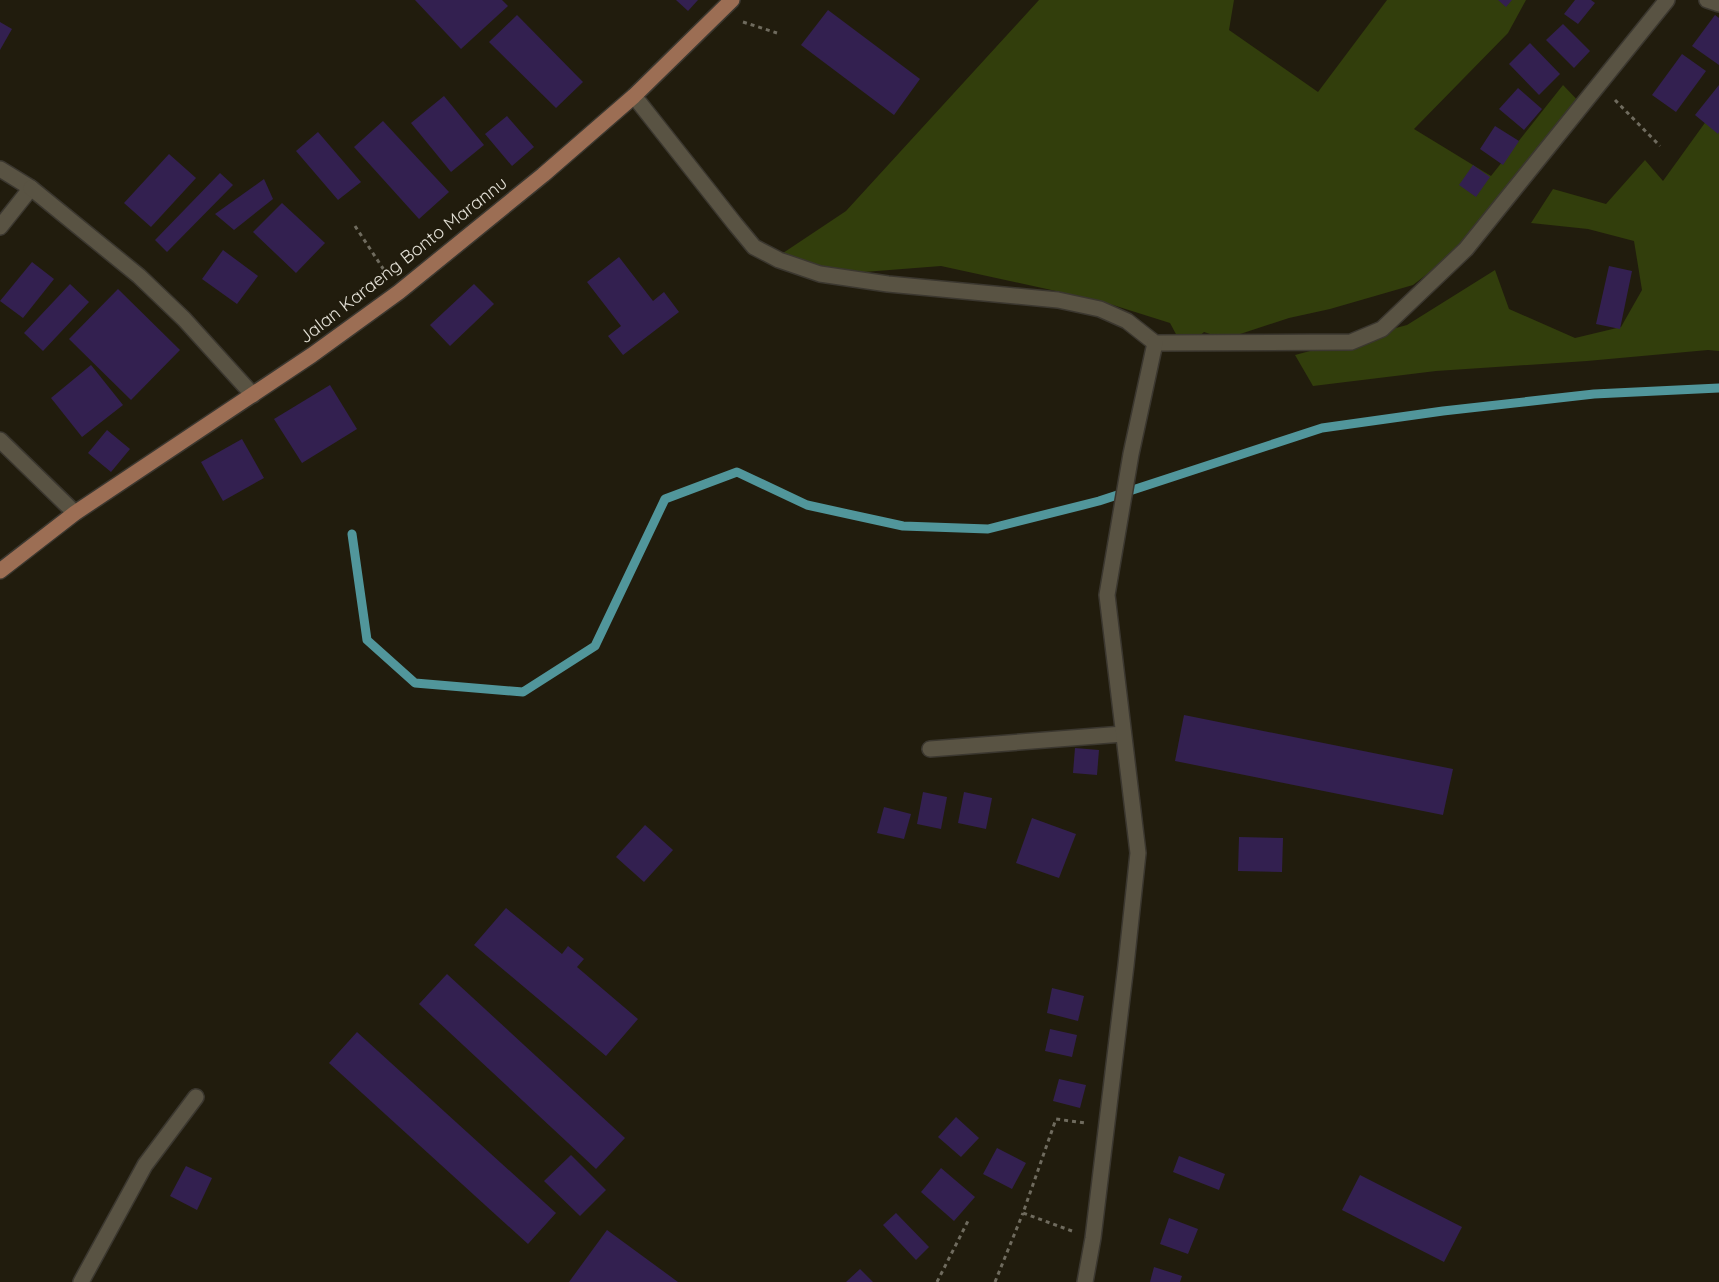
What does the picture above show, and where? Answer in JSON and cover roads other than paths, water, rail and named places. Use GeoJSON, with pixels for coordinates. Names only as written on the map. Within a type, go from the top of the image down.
{"type":"FeatureCollection","features":[{"type":"Feature","properties":{"kind":"main road","name":"Jalan Karaeng Bonto Marannu"},"geometry":{"type":"LineString","coordinates":[[0,571],[75,513],[312,355],[399,292],[544,175],[634,96],[732,0]]}},
{"type":"Feature","properties":{"kind":"street"},"geometry":{"type":"LineString","coordinates":[[634,96],[744,236],[754,247],[779,260],[820,274],[1058,300],[1100,309],[1127,321],[1155,343],[1352,342],[1382,329],[1466,249],[1667,0]]}},
{"type":"Feature","properties":{"kind":"street"},"geometry":{"type":"LineString","coordinates":[[1707,0],[1719,4]]}},
{"type":"Feature","properties":{"kind":"street"},"geometry":{"type":"LineString","coordinates":[[0,169],[31,188],[146,282],[184,319],[253,394]]}},
{"type":"Feature","properties":{"kind":"street"},"geometry":{"type":"LineString","coordinates":[[0,227],[31,188]]}},
{"type":"Feature","properties":{"kind":"street"},"geometry":{"type":"LineString","coordinates":[[1085,1282],[1126,965],[1138,853],[1107,596],[1131,454],[1155,343]]}},
{"type":"Feature","properties":{"kind":"street"},"geometry":{"type":"LineString","coordinates":[[0,440],[75,513]]}},
{"type":"Feature","properties":{"kind":"street"},"geometry":{"type":"LineString","coordinates":[[930,749],[1123,734]]}},
{"type":"Feature","properties":{"kind":"street"},"geometry":{"type":"LineString","coordinates":[[81,1282],[145,1165],[196,1097]]}},
{"type":"Feature","properties":{"kind":"waterway"},"geometry":{"type":"LineString","coordinates":[[352,534],[367,640],[415,683],[523,692],[595,646],[665,499],[737,472],[807,505],[903,526],[988,529],[1099,501],[1322,428],[1443,411],[1594,394],[1719,388]]}}]}
